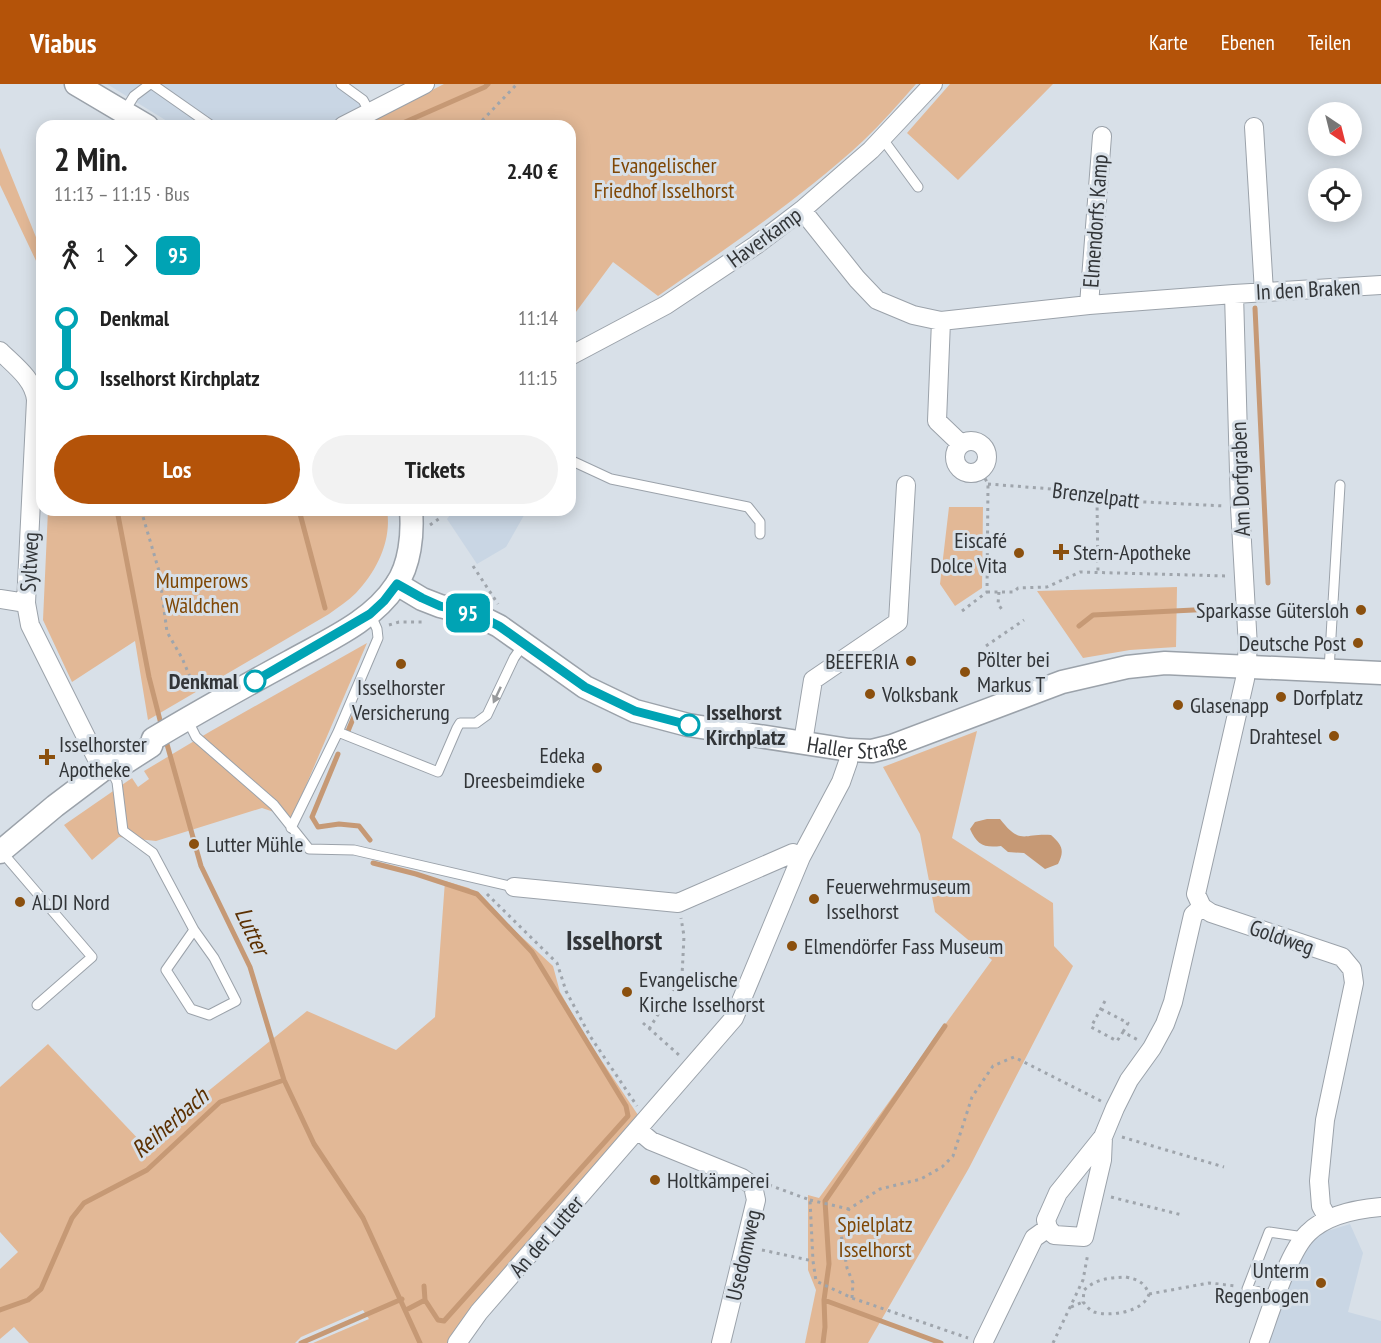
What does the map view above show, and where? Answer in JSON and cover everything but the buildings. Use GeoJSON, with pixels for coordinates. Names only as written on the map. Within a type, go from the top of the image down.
{"type":"FeatureCollection","features":[{"type":"Feature","properties":{"kind":"street"},"geometry":{"type":"LineString","coordinates":[[76,84],[137,120]]}},
{"type":"Feature","properties":{"kind":"street"},"geometry":{"type":"LineString","coordinates":[[353,120],[425,84]]}},
{"type":"Feature","properties":{"kind":"street","name":"Haverkamp"},"geometry":{"type":"LineString","coordinates":[[576,353],[666,305],[756,245],[802,210],[882,138],[933,84]]}},
{"type":"Feature","properties":{"kind":"street"},"geometry":{"type":"LineString","coordinates":[[1254,128],[1264,292]]}},
{"type":"Feature","properties":{"kind":"street","name":"Elmendorfs Kamp"},"geometry":{"type":"LineString","coordinates":[[1089,305],[1102,136]]}},
{"type":"Feature","properties":{"kind":"street","name":"Elmendorfs Kamp"},"geometry":{"type":"LineString","coordinates":[[802,210],[857,279],[877,300],[913,315],[941,321],[1089,305],[1234,294]]}},
{"type":"Feature","properties":{"kind":"street","name":"In den Braken"},"geometry":{"type":"LineString","coordinates":[[1234,294],[1381,285]]}},
{"type":"Feature","properties":{"kind":"street","name":"Am Dorfgraben"},"geometry":{"type":"LineString","coordinates":[[1234,294],[1240,507],[1248,647],[1246,665]]}},
{"type":"Feature","properties":{"kind":"street"},"geometry":{"type":"LineString","coordinates":[[941,321],[937,421],[961,444],[955,455],[958,467],[968,474],[984,478]]}},
{"type":"Feature","properties":{"kind":"street","name":"Syltweg"},"geometry":{"type":"LineString","coordinates":[[0,351],[31,382],[35,390],[26,603],[30,625],[108,766]]}},
{"type":"Feature","properties":{"kind":"street"},"geometry":{"type":"LineString","coordinates":[[803,742],[813,680],[898,622],[906,485]]}},
{"type":"Feature","properties":{"kind":"street"},"geometry":{"type":"LineString","coordinates":[[1,852],[108,766],[123,764],[151,746],[153,739],[340,633],[374,621],[406,565],[413,516]]}},
{"type":"Feature","properties":{"kind":"street","name":"Haller Straße"},"geometry":{"type":"LineString","coordinates":[[397,584],[431,602],[477,615],[499,626],[585,687],[635,711],[688,725],[849,750],[872,751],[892,746],[1062,682],[1106,671],[1165,663],[1246,665],[1381,674]]}},
{"type":"Feature","properties":{"kind":"street"},"geometry":{"type":"LineString","coordinates":[[0,599],[26,603]]}},
{"type":"Feature","properties":{"kind":"street"},"geometry":{"type":"LineString","coordinates":[[1104,1135],[1058,1193],[1046,1220],[1048,1228],[1054,1235],[1084,1237],[1102,1160],[1104,1135],[1114,1108],[1129,1080],[1152,1048],[1165,1024],[1173,1002],[1193,915],[1202,907],[1196,894],[1246,665]]}},
{"type":"Feature","properties":{"kind":"street","name":"An der Lutter"},"geometry":{"type":"LineString","coordinates":[[457,1343],[479,1312],[734,1018],[801,857],[841,782],[848,762],[849,750]]}},
{"type":"Feature","properties":{"kind":"street"},"geometry":{"type":"LineString","coordinates":[[514,887],[678,903],[793,854],[801,857]]}},
{"type":"Feature","properties":{"kind":"street","name":"Goldweg"},"geometry":{"type":"LineString","coordinates":[[1202,907],[1211,913],[1342,957],[1352,969],[1354,983],[1325,1120],[1319,1181],[1321,1206],[1328,1219]]}},
{"type":"Feature","properties":{"kind":"street","name":"Usedomweg"},"geometry":{"type":"LineString","coordinates":[[642,1125],[651,1141],[742,1178],[753,1186],[756,1200],[721,1343]]}},
{"type":"Feature","properties":{"kind":"street"},"geometry":{"type":"LineString","coordinates":[[1258,1343],[1294,1251],[1304,1237],[1328,1219],[1366,1208],[1381,1207]]}},
{"type":"Feature","properties":{"kind":"street"},"geometry":{"type":"LineString","coordinates":[[979,1342],[1034,1238],[1048,1228]]}},
{"type":"Feature","properties":{"kind":"lane"},"geometry":{"type":"LineString","coordinates":[[124,112],[134,96],[151,84],[203,120]]}},
{"type":"Feature","properties":{"kind":"lane"},"geometry":{"type":"LineString","coordinates":[[341,84],[363,100],[369,111]]}},
{"type":"Feature","properties":{"kind":"lane"},"geometry":{"type":"LineString","coordinates":[[882,138],[918,187]]}},
{"type":"Feature","properties":{"kind":"lane"},"geometry":{"type":"LineString","coordinates":[[576,463],[611,478],[748,507],[760,522],[760,534]]}},
{"type":"Feature","properties":{"kind":"lane"},"geometry":{"type":"LineString","coordinates":[[1329,670],[1340,485]]}},
{"type":"Feature","properties":{"kind":"lane"},"geometry":{"type":"LineString","coordinates":[[291,828],[338,732],[378,638],[374,621]]}},
{"type":"Feature","properties":{"kind":"lane"},"geometry":{"type":"LineString","coordinates":[[338,732],[438,772],[460,723],[476,723],[487,715],[514,658],[524,644]]}},
{"type":"Feature","properties":{"kind":"lane"},"geometry":{"type":"LineString","coordinates":[[182,722],[274,805],[309,849],[354,850],[514,887]]}},
{"type":"Feature","properties":{"kind":"lane"},"geometry":{"type":"LineString","coordinates":[[108,766],[117,782],[123,831],[153,853],[194,930],[214,958],[236,1001],[209,1015],[190,1009],[166,970],[194,930]]}},
{"type":"Feature","properties":{"kind":"lane"},"geometry":{"type":"LineString","coordinates":[[1,852],[92,957],[37,1005]]}},
{"type":"Feature","properties":{"kind":"lane"},"geometry":{"type":"LineString","coordinates":[[1277,1296],[1247,1288],[1269,1232],[1304,1237]]}},
{"type":"Feature","properties":{"kind":"path"},"geometry":{"type":"LineString","coordinates":[[483,120],[517,84]]}},
{"type":"Feature","properties":{"kind":"path"},"geometry":{"type":"LineString","coordinates":[[984,478],[987,592]]}},
{"type":"Feature","properties":{"kind":"path","name":"Brenzelpatt"},"geometry":{"type":"LineString","coordinates":[[984,478],[1065,490],[1086,499],[1240,507]]}},
{"type":"Feature","properties":{"kind":"path"},"geometry":{"type":"LineString","coordinates":[[1097,500],[1098,573]]}},
{"type":"Feature","properties":{"kind":"path"},"geometry":{"type":"LineString","coordinates":[[143,516],[159,571],[166,632],[182,657],[199,698]]}},
{"type":"Feature","properties":{"kind":"path"},"geometry":{"type":"LineString","coordinates":[[473,566],[505,613],[499,626]]}},
{"type":"Feature","properties":{"kind":"path"},"geometry":{"type":"LineString","coordinates":[[962,611],[987,592],[1014,592],[1018,588],[1047,587],[1080,572],[1245,577]]}},
{"type":"Feature","properties":{"kind":"path"},"geometry":{"type":"LineString","coordinates":[[999,592],[998,604],[1003,611]]}},
{"type":"Feature","properties":{"kind":"path"},"geometry":{"type":"LineString","coordinates":[[986,646],[1024,620]]}},
{"type":"Feature","properties":{"kind":"path"},"geometry":{"type":"LineString","coordinates":[[374,621],[425,622]]}},
{"type":"Feature","properties":{"kind":"path"},"geometry":{"type":"LineString","coordinates":[[476,879],[476,884],[557,963],[566,990],[590,1036],[642,1125]]}},
{"type":"Feature","properties":{"kind":"path"},"geometry":{"type":"LineString","coordinates":[[649,1029],[682,976],[684,936]]}},
{"type":"Feature","properties":{"kind":"path"},"geometry":{"type":"LineString","coordinates":[[1101,1009],[1128,1023],[1117,1041],[1091,1027],[1104,1001]]}},
{"type":"Feature","properties":{"kind":"path"},"geometry":{"type":"LineString","coordinates":[[643,1023],[692,1067]]}},
{"type":"Feature","properties":{"kind":"path"},"geometry":{"type":"LineString","coordinates":[[1123,1032],[1152,1048]]}},
{"type":"Feature","properties":{"kind":"path"},"geometry":{"type":"LineString","coordinates":[[852,1298],[853,1283],[847,1268],[841,1234],[849,1209],[880,1189],[921,1179],[942,1167],[953,1156],[972,1097],[993,1066],[1014,1057],[1114,1108]]}},
{"type":"Feature","properties":{"kind":"path"},"geometry":{"type":"LineString","coordinates":[[1104,1135],[1224,1167]]}},
{"type":"Feature","properties":{"kind":"path"},"geometry":{"type":"LineString","coordinates":[[753,1186],[764,1182],[810,1200],[849,1209]]}},
{"type":"Feature","properties":{"kind":"path"},"geometry":{"type":"LineString","coordinates":[[1094,1193],[1182,1215]]}},
{"type":"Feature","properties":{"kind":"path"},"geometry":{"type":"LineString","coordinates":[[810,1200],[816,1281],[852,1298],[979,1342]]}},
{"type":"Feature","properties":{"kind":"path"},"geometry":{"type":"LineString","coordinates":[[1053,1343],[1083,1280],[1088,1244],[1084,1237]]}},
{"type":"Feature","properties":{"kind":"path"},"geometry":{"type":"LineString","coordinates":[[745,1246],[813,1261]]}},
{"type":"Feature","properties":{"kind":"path"},"geometry":{"type":"LineString","coordinates":[[1126,1277],[1138,1280],[1146,1285],[1149,1294],[1148,1300],[1133,1310],[1115,1313],[1091,1311],[1083,1302],[1084,1290],[1092,1283],[1107,1278],[1126,1277]]}},
{"type":"Feature","properties":{"kind":"path"},"geometry":{"type":"LineString","coordinates":[[1149,1294],[1209,1283],[1247,1288]]}},
{"type":"Feature","properties":{"kind":"path"},"geometry":{"type":"LineString","coordinates":[[1071,1307],[1083,1302]]}},
{"type":"Feature","properties":{"kind":"shaded area"},"geometry":{"type":"Polygon","coordinates":[[[107,84],[334,84],[364,107],[341,120],[165,120],[107,84]]]}},
{"type":"Feature","properties":{"kind":"shaded area"},"geometry":{"type":"Polygon","coordinates":[[[449,516],[524,516],[506,547],[477,564],[447,519],[449,516]]]}},
{"type":"Feature","properties":{"kind":"shaded area"},"geometry":{"type":"Polygon","coordinates":[[[1000,819],[1013,833],[1018,835],[1051,835],[1061,848],[1058,864],[1045,869],[1024,853],[1008,852],[1001,846],[990,846],[978,842],[970,829],[975,822],[1000,819]]]}},
{"type":"Feature","properties":{"kind":"shaded area","name":"Unterm Regenbogen"},"geometry":{"type":"Polygon","coordinates":[[[1350,1224],[1363,1253],[1348,1312],[1381,1321],[1381,1343],[1264,1343],[1299,1255],[1310,1242],[1324,1232],[1350,1224]]]}},
{"type":"Feature","properties":{"kind":"green space","name":"Evangelischer Friedhof Isselhorst"},"geometry":{"type":"Polygon","coordinates":[[[444,84],[916,84],[863,141],[814,183],[658,296],[613,262],[576,312],[576,120],[373,120],[444,84]]]}},
{"type":"Feature","properties":{"kind":"green space"},"geometry":{"type":"Polygon","coordinates":[[[950,84],[1053,84],[958,180],[907,133],[950,84]]]}},
{"type":"Feature","properties":{"kind":"green space"},"geometry":{"type":"Polygon","coordinates":[[[0,148],[36,237],[36,261],[0,185],[0,148]]]}},
{"type":"Feature","properties":{"kind":"green space"},"geometry":{"type":"Polygon","coordinates":[[[949,507],[983,507],[982,588],[955,606],[940,584],[949,507]]]}},
{"type":"Feature","properties":{"kind":"green space","name":"Mumperows Wäldchen"},"geometry":{"type":"Polygon","coordinates":[[[48,516],[388,516],[387,533],[381,554],[364,584],[350,599],[329,614],[148,720],[135,641],[72,682],[43,620],[48,516]]]}},
{"type":"Feature","properties":{"kind":"green space"},"geometry":{"type":"Polygon","coordinates":[[[1177,587],[1176,647],[1130,650],[1083,658],[1037,591],[1177,587]]]}},
{"type":"Feature","properties":{"kind":"green space"},"geometry":{"type":"Polygon","coordinates":[[[367,643],[292,818],[262,808],[156,841],[119,837],[92,860],[64,825],[132,778],[138,787],[149,779],[144,771],[367,643]]]}},
{"type":"Feature","properties":{"kind":"green space","name":"Spielplatz Isselhorst"},"geometry":{"type":"Polygon","coordinates":[[[977,731],[952,838],[1053,903],[1054,946],[1073,966],[969,1168],[868,1343],[805,1343],[816,1290],[808,1270],[808,1195],[819,1198],[992,960],[935,912],[920,834],[883,767],[977,731]]]}},
{"type":"Feature","properties":{"kind":"green space"},"geometry":{"type":"Polygon","coordinates":[[[445,881],[469,888],[553,966],[560,992],[587,1039],[638,1115],[448,1343],[313,1343],[369,1319],[363,1310],[301,1337],[295,1343],[29,1343],[14,1327],[0,1339],[0,1269],[18,1252],[0,1232],[0,1087],[48,1044],[143,1144],[307,1011],[396,1050],[435,1017],[445,881]]]}},
{"type":"Feature","properties":{"kind":"waterway","name":"Lutter"},"geometry":{"type":"LineString","coordinates":[[410,120],[488,84]]}},
{"type":"Feature","properties":{"kind":"waterway"},"geometry":{"type":"LineString","coordinates":[[1255,308],[1268,583]]}},
{"type":"Feature","properties":{"kind":"waterway","name":"Lutter"},"geometry":{"type":"LineString","coordinates":[[118,516],[149,677],[162,728]]}},
{"type":"Feature","properties":{"kind":"waterway"},"geometry":{"type":"LineString","coordinates":[[301,516],[325,608]]}},
{"type":"Feature","properties":{"kind":"waterway"},"geometry":{"type":"LineString","coordinates":[[1079,626],[1093,615],[1234,608]]}},
{"type":"Feature","properties":{"kind":"waterway"},"geometry":{"type":"LineString","coordinates":[[348,731],[355,714]]}},
{"type":"Feature","properties":{"kind":"waterway","name":"Lutter"},"geometry":{"type":"LineString","coordinates":[[165,737],[201,866],[250,967],[284,1080],[314,1144],[363,1218],[420,1343]]}},
{"type":"Feature","properties":{"kind":"waterway"},"geometry":{"type":"LineString","coordinates":[[338,754],[312,817],[318,827],[339,824],[359,826],[370,840]]}},
{"type":"Feature","properties":{"kind":"waterway"},"geometry":{"type":"LineString","coordinates":[[373,863],[477,894],[532,952],[626,1106],[628,1116],[444,1321],[438,1320],[425,1300],[424,1286]]}},
{"type":"Feature","properties":{"kind":"waterway"},"geometry":{"type":"LineString","coordinates":[[823,1343],[824,1300],[829,1264],[825,1201],[945,1026]]}},
{"type":"Feature","properties":{"kind":"waterway","name":"Reiherbach"},"geometry":{"type":"LineString","coordinates":[[0,1310],[28,1300],[41,1289],[72,1218],[84,1203],[147,1170],[220,1102],[284,1080]]}},
{"type":"Feature","properties":{"kind":"waterway"},"geometry":{"type":"LineString","coordinates":[[301,1343],[402,1299]]}},
{"type":"Feature","properties":{"kind":"waterway"},"geometry":{"type":"LineString","coordinates":[[406,1310],[425,1300]]}},
{"type":"Feature","properties":{"kind":"waterway"},"geometry":{"type":"LineString","coordinates":[[824,1300],[941,1343]]}},
{"type":"Feature","properties":{"kind":"bus line","name":"95"},"geometry":{"type":"LineString","coordinates":[[255,681],[370,614],[397,584],[440,606],[477,615],[499,626],[585,687],[635,711],[689,725]]}},
{"type":"Feature","properties":{"kind":"place","name":"Stern-Apotheke"},"geometry":{"type":"Point","coordinates":[1061,552]}},
{"type":"Feature","properties":{"kind":"place","name":"Eiscafé Dolce Vita"},"geometry":{"type":"Point","coordinates":[1019,553]}},
{"type":"Feature","properties":{"kind":"place","name":"Sparkasse Gütersloh"},"geometry":{"type":"Point","coordinates":[1361,610]}},
{"type":"Feature","properties":{"kind":"place","name":"Deutsche Post"},"geometry":{"type":"Point","coordinates":[1358,643]}},
{"type":"Feature","properties":{"kind":"place","name":"BEEFERIA"},"geometry":{"type":"Point","coordinates":[911,661]}},
{"type":"Feature","properties":{"kind":"place","name":"Isselhorster Versicherung"},"geometry":{"type":"Point","coordinates":[401,664]}},
{"type":"Feature","properties":{"kind":"place","name":"Pölter bei Markus T"},"geometry":{"type":"Point","coordinates":[965,672]}},
{"type":"Feature","properties":{"kind":"place","name":"Denkmal"},"geometry":{"type":"Point","coordinates":[255,681]}},
{"type":"Feature","properties":{"kind":"place","name":"Volksbank"},"geometry":{"type":"Point","coordinates":[870,694]}},
{"type":"Feature","properties":{"kind":"place","name":"Dorfplatz"},"geometry":{"type":"Point","coordinates":[1281,697]}},
{"type":"Feature","properties":{"kind":"place","name":"Glasenapp"},"geometry":{"type":"Point","coordinates":[1178,705]}},
{"type":"Feature","properties":{"kind":"place","name":"Isselhorst Kirchplatz"},"geometry":{"type":"Point","coordinates":[689,725]}},
{"type":"Feature","properties":{"kind":"place","name":"Drahtesel"},"geometry":{"type":"Point","coordinates":[1334,736]}},
{"type":"Feature","properties":{"kind":"place","name":"Isselhorster Apotheke"},"geometry":{"type":"Point","coordinates":[47,757]}},
{"type":"Feature","properties":{"kind":"place","name":"Edeka Dreesbeimdieke"},"geometry":{"type":"Point","coordinates":[597,768]}},
{"type":"Feature","properties":{"kind":"place","name":"Lutter Mühle"},"geometry":{"type":"Point","coordinates":[194,844]}},
{"type":"Feature","properties":{"kind":"place","name":"Feuerwehrmuseum Isselhorst"},"geometry":{"type":"Point","coordinates":[814,899]}},
{"type":"Feature","properties":{"kind":"place","name":"ALDI Nord"},"geometry":{"type":"Point","coordinates":[20,902]}},
{"type":"Feature","properties":{"kind":"place","name":"Elmendörfer Fass Museum"},"geometry":{"type":"Point","coordinates":[792,946]}},
{"type":"Feature","properties":{"kind":"place","name":"Evangelische Kirche Isselhorst"},"geometry":{"type":"Point","coordinates":[627,992]}},
{"type":"Feature","properties":{"kind":"place","name":"Holtkämperei"},"geometry":{"type":"Point","coordinates":[655,1180]}},
{"type":"Feature","properties":{"kind":"place","name":"Unterm Regenbogen"},"geometry":{"type":"Point","coordinates":[1321,1283]}},
{"type":"Feature","properties":{"kind":"district","name":"Isselhorst"},"geometry":{"type":"Point","coordinates":[614,940]}}]}
